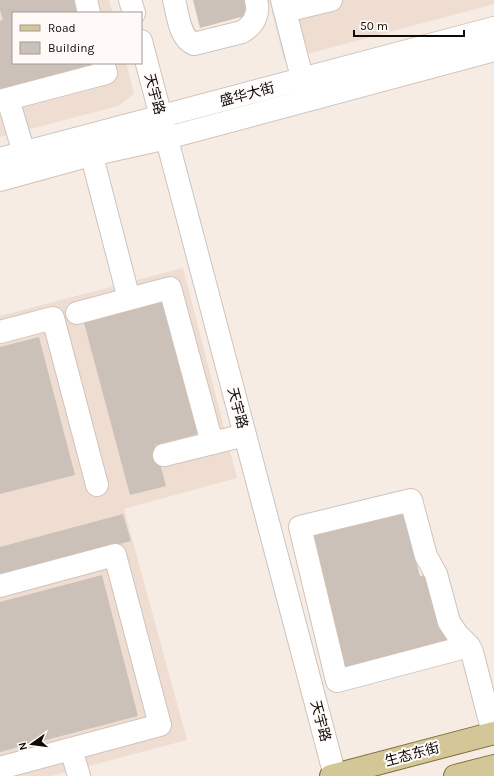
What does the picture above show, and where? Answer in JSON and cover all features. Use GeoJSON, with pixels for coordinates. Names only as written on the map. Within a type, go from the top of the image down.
{"type":"FeatureCollection","features":[{"type":"Feature","properties":{"kind":"main road","name":"生态东街"},"geometry":{"type":"LineString","coordinates":[[334,776],[493,733]]}},
{"type":"Feature","properties":{"kind":"main road"},"geometry":{"type":"LineString","coordinates":[[455,776],[494,766]]}},
{"type":"Feature","properties":{"kind":"street"},"geometry":{"type":"LineString","coordinates":[[86,0],[89,12]]}},
{"type":"Feature","properties":{"kind":"street"},"geometry":{"type":"LineString","coordinates":[[130,0],[134,12]]}},
{"type":"Feature","properties":{"kind":"street"},"geometry":{"type":"LineString","coordinates":[[174,0],[184,36],[188,42],[194,44],[242,32],[248,29],[256,19],[258,11],[256,0]]}},
{"type":"Feature","properties":{"kind":"street"},"geometry":{"type":"LineString","coordinates":[[307,100],[283,6],[331,0]]}},
{"type":"Feature","properties":{"kind":"street","name":"盛华大街"},"geometry":{"type":"LineString","coordinates":[[0,180],[26,162],[89,146],[161,116],[494,28]]}},
{"type":"Feature","properties":{"kind":"street","name":"天宇路"},"geometry":{"type":"LineString","coordinates":[[142,45],[334,776]]}},
{"type":"Feature","properties":{"kind":"street","name":"盛华大街"},"geometry":{"type":"LineString","coordinates":[[89,146],[167,138],[494,50]]}},
{"type":"Feature","properties":{"kind":"street"},"geometry":{"type":"LineString","coordinates":[[26,162],[4,100],[106,72],[103,64]]}},
{"type":"Feature","properties":{"kind":"street"},"geometry":{"type":"LineString","coordinates":[[89,146],[129,299]]}},
{"type":"Feature","properties":{"kind":"street","name":"盛华大街"},"geometry":{"type":"LineString","coordinates":[[0,159],[26,162]]}},
{"type":"Feature","properties":{"kind":"street"},"geometry":{"type":"LineString","coordinates":[[77,313],[170,288],[212,443]]}},
{"type":"Feature","properties":{"kind":"street"},"geometry":{"type":"LineString","coordinates":[[0,332],[53,318],[97,485]]}},
{"type":"Feature","properties":{"kind":"street"},"geometry":{"type":"LineString","coordinates":[[186,347],[220,338]]}},
{"type":"Feature","properties":{"kind":"street"},"geometry":{"type":"LineString","coordinates":[[164,455],[245,435]]}},
{"type":"Feature","properties":{"kind":"street"},"geometry":{"type":"LineString","coordinates":[[469,646],[337,681],[300,527],[411,500],[426,556],[436,574],[449,622],[456,634],[469,646],[472,652],[493,733]]}},
{"type":"Feature","properties":{"kind":"street"},"geometry":{"type":"LineString","coordinates":[[0,586],[115,556],[160,725],[0,768]]}},
{"type":"Feature","properties":{"kind":"street"},"geometry":{"type":"LineString","coordinates":[[71,749],[79,776]]}},
{"type":"Feature","properties":{"kind":"shaded area"},"geometry":{"type":"Polygon","coordinates":[[[0,0],[109,0],[113,12],[12,12],[12,64],[126,64],[134,94],[118,106],[0,137],[0,0]]]}},
{"type":"Feature","properties":{"kind":"shaded area"},"geometry":{"type":"Polygon","coordinates":[[[269,0],[494,0],[494,4],[284,60],[269,0]]]}},
{"type":"Feature","properties":{"kind":"shaded area"},"geometry":{"type":"Polygon","coordinates":[[[183,268],[237,478],[124,509],[187,740],[51,776],[0,776],[0,316],[183,268]]]}},
{"type":"Feature","properties":{"kind":"building"},"geometry":{"type":"Polygon","coordinates":[[[0,0],[74,0],[77,12],[12,12],[12,64],[91,64],[91,66],[0,91],[0,21],[3,20],[0,10],[0,0]]]}},
{"type":"Feature","properties":{"kind":"building"},"geometry":{"type":"Polygon","coordinates":[[[193,0],[249,0],[252,14],[200,28],[193,0]]]}},
{"type":"Feature","properties":{"kind":"building"},"geometry":{"type":"Polygon","coordinates":[[[170,296],[205,432],[155,445],[166,486],[130,495],[83,319],[170,296]]]}},
{"type":"Feature","properties":{"kind":"building"},"geometry":{"type":"Polygon","coordinates":[[[39,337],[75,475],[0,494],[0,347],[39,337]]]}},
{"type":"Feature","properties":{"kind":"building"},"geometry":{"type":"Polygon","coordinates":[[[402,511],[420,576],[430,574],[447,641],[344,668],[309,537],[402,511]]]}},
{"type":"Feature","properties":{"kind":"building"},"geometry":{"type":"Polygon","coordinates":[[[123,514],[131,541],[0,576],[0,547],[123,514]]]}},
{"type":"Feature","properties":{"kind":"building"},"geometry":{"type":"Polygon","coordinates":[[[102,575],[138,716],[0,752],[0,602],[102,575]]]}}]}
